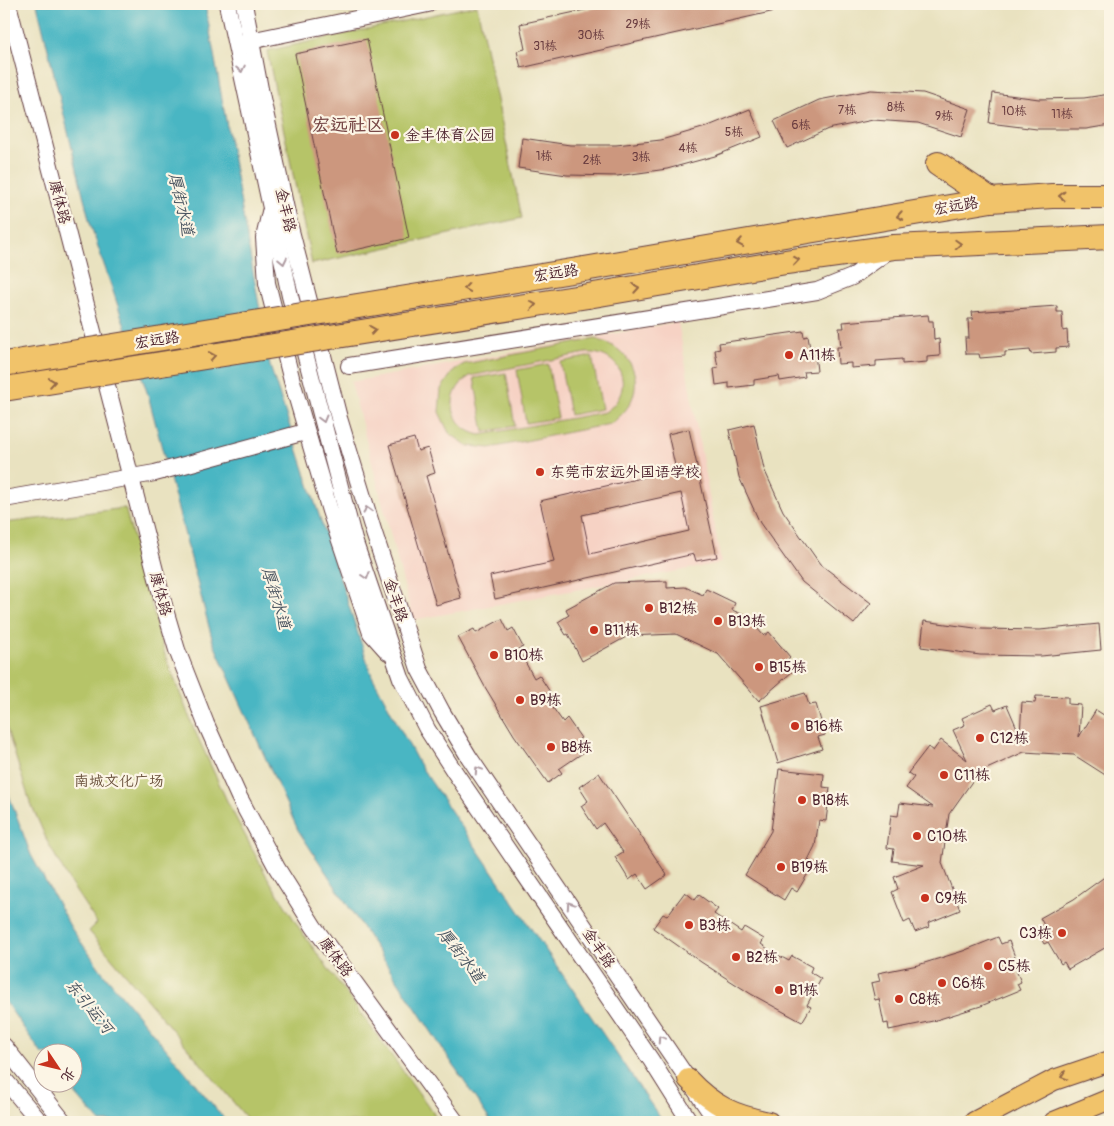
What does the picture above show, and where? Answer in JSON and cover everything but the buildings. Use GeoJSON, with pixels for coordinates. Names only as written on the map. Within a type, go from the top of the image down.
{"type":"FeatureCollection","features":[{"type":"Feature","properties":{"kind":"highway"},"geometry":{"type":"LineString","coordinates":[[938,164],[991,200]]}},
{"type":"Feature","properties":{"kind":"highway","name":"宏远路"},"geometry":{"type":"LineString","coordinates":[[4,364],[991,200],[1052,196],[1110,196]]}},
{"type":"Feature","properties":{"kind":"highway","name":"宏远路"},"geometry":{"type":"LineString","coordinates":[[4,389],[588,296],[786,262],[894,247],[1110,237]]}},
{"type":"Feature","properties":{"kind":"main road"},"geometry":{"type":"LineString","coordinates":[[974,1122],[1054,1080],[1110,1061]]}},
{"type":"Feature","properties":{"kind":"main road"},"geometry":{"type":"LineString","coordinates":[[688,1080],[706,1098],[725,1109],[769,1122]]}},
{"type":"Feature","properties":{"kind":"main road"},"geometry":{"type":"LineString","coordinates":[[1054,1122],[1110,1099]]}},
{"type":"Feature","properties":{"kind":"street","name":"康体路"},"geometry":{"type":"LineString","coordinates":[[8,4],[178,650],[206,724],[239,797],[277,868],[314,927],[456,1122]]}},
{"type":"Feature","properties":{"kind":"street","name":"金丰路"},"geometry":{"type":"LineString","coordinates":[[227,4],[243,43],[339,418],[374,533],[420,669],[442,712],[470,757],[717,1122]]}},
{"type":"Feature","properties":{"kind":"street","name":"金丰路"},"geometry":{"type":"LineString","coordinates":[[244,4],[243,43],[271,205],[290,296],[354,540],[401,678],[427,729],[454,771],[651,1060],[690,1122]]}},
{"type":"Feature","properties":{"kind":"street"},"geometry":{"type":"LineString","coordinates":[[243,43],[428,4]]}},
{"type":"Feature","properties":{"kind":"street"},"geometry":{"type":"LineString","coordinates":[[271,205],[264,238],[267,283],[305,432],[371,633],[395,660]]}},
{"type":"Feature","properties":{"kind":"street"},"geometry":{"type":"LineString","coordinates":[[349,366],[817,291],[852,277],[894,247]]}},
{"type":"Feature","properties":{"kind":"street"},"geometry":{"type":"LineString","coordinates":[[4,498],[155,473],[305,432]]}},
{"type":"Feature","properties":{"kind":"street"},"geometry":{"type":"LineString","coordinates":[[4,1046],[64,1122]]}},
{"type":"Feature","properties":{"kind":"street"},"geometry":{"type":"LineString","coordinates":[[4,1079],[40,1122]]}},
{"type":"Feature","properties":{"kind":"shaded area","name":"东莞市宏远外国语学校"},"geometry":{"type":"Polygon","coordinates":[[[678,322],[721,563],[413,620],[351,382],[678,322]]]}},
{"type":"Feature","properties":{"kind":"green space","name":"金丰体育公园"},"geometry":{"type":"Polygon","coordinates":[[[477,5],[522,218],[312,264],[267,51],[477,5]]]}},
{"type":"Feature","properties":{"kind":"green space"},"geometry":{"type":"Polygon","coordinates":[[[595,339],[610,345],[622,353],[631,364],[635,376],[635,389],[631,401],[623,413],[610,424],[490,448],[468,446],[449,433],[439,412],[441,389],[454,370],[464,364],[595,339]],[[586,353],[470,376],[461,383],[453,400],[456,418],[470,431],[480,435],[605,412],[615,404],[620,394],[621,374],[609,359],[599,354],[586,353]]]}},
{"type":"Feature","properties":{"kind":"green space"},"geometry":{"type":"Polygon","coordinates":[[[592,356],[602,409],[570,415],[560,362],[592,356]]]}},
{"type":"Feature","properties":{"kind":"green space"},"geometry":{"type":"Polygon","coordinates":[[[548,364],[558,418],[526,423],[517,370],[548,364]]]}},
{"type":"Feature","properties":{"kind":"green space"},"geometry":{"type":"Polygon","coordinates":[[[506,373],[515,426],[484,432],[474,378],[506,373]]]}},
{"type":"Feature","properties":{"kind":"green space","name":"南城文化广场"},"geometry":{"type":"Polygon","coordinates":[[[125,508],[165,655],[194,729],[228,803],[266,875],[303,934],[440,1122],[250,1122],[89,931],[97,923],[71,884],[48,843],[29,799],[4,720],[4,523],[125,508]]]}},
{"type":"Feature","properties":{"kind":"water","name":"厚街水道"},"geometry":{"type":"Polygon","coordinates":[[[37,4],[205,4],[270,366],[372,676],[419,764],[663,1122],[491,1122],[298,830],[213,642],[148,395],[90,223],[37,4]]]}},
{"type":"Feature","properties":{"kind":"water","name":"东引运河"},"geometry":{"type":"Polygon","coordinates":[[[4,782],[31,855],[71,928],[103,973],[227,1122],[100,1122],[76,1094],[82,1094],[82,1044],[35,1044],[4,1000],[4,782]]]}},
{"type":"Feature","properties":{"kind":"place","name":"金丰体育公园"},"geometry":{"type":"Point","coordinates":[395,135]}},
{"type":"Feature","properties":{"kind":"place","name":"A11栋"},"geometry":{"type":"Point","coordinates":[789,355]}},
{"type":"Feature","properties":{"kind":"place","name":"东莞市宏远外国语学校"},"geometry":{"type":"Point","coordinates":[540,472]}},
{"type":"Feature","properties":{"kind":"place","name":"B12栋"},"geometry":{"type":"Point","coordinates":[649,608]}},
{"type":"Feature","properties":{"kind":"place","name":"B13栋"},"geometry":{"type":"Point","coordinates":[718,621]}},
{"type":"Feature","properties":{"kind":"place","name":"B11栋"},"geometry":{"type":"Point","coordinates":[594,630]}},
{"type":"Feature","properties":{"kind":"place","name":"B10栋"},"geometry":{"type":"Point","coordinates":[494,655]}},
{"type":"Feature","properties":{"kind":"place","name":"B15栋"},"geometry":{"type":"Point","coordinates":[759,667]}},
{"type":"Feature","properties":{"kind":"place","name":"B9栋"},"geometry":{"type":"Point","coordinates":[520,700]}},
{"type":"Feature","properties":{"kind":"place","name":"B16栋"},"geometry":{"type":"Point","coordinates":[795,726]}},
{"type":"Feature","properties":{"kind":"place","name":"C12栋"},"geometry":{"type":"Point","coordinates":[980,738]}},
{"type":"Feature","properties":{"kind":"place","name":"B8栋"},"geometry":{"type":"Point","coordinates":[551,747]}},
{"type":"Feature","properties":{"kind":"place","name":"C11栋"},"geometry":{"type":"Point","coordinates":[944,775]}},
{"type":"Feature","properties":{"kind":"place","name":"B18栋"},"geometry":{"type":"Point","coordinates":[802,800]}},
{"type":"Feature","properties":{"kind":"place","name":"C10栋"},"geometry":{"type":"Point","coordinates":[917,836]}},
{"type":"Feature","properties":{"kind":"place","name":"B19栋"},"geometry":{"type":"Point","coordinates":[781,867]}},
{"type":"Feature","properties":{"kind":"place","name":"C9栋"},"geometry":{"type":"Point","coordinates":[925,898]}},
{"type":"Feature","properties":{"kind":"place","name":"B3栋"},"geometry":{"type":"Point","coordinates":[689,925]}},
{"type":"Feature","properties":{"kind":"place","name":"C3栋"},"geometry":{"type":"Point","coordinates":[1062,933]}},
{"type":"Feature","properties":{"kind":"place","name":"B2栋"},"geometry":{"type":"Point","coordinates":[736,957]}},
{"type":"Feature","properties":{"kind":"place","name":"C5栋"},"geometry":{"type":"Point","coordinates":[988,966]}},
{"type":"Feature","properties":{"kind":"place","name":"C6栋"},"geometry":{"type":"Point","coordinates":[942,983]}},
{"type":"Feature","properties":{"kind":"place","name":"B1栋"},"geometry":{"type":"Point","coordinates":[779,990]}},
{"type":"Feature","properties":{"kind":"place","name":"C8栋"},"geometry":{"type":"Point","coordinates":[899,999]}},
{"type":"Feature","properties":{"kind":"district","name":"宏远社区"},"geometry":{"type":"Point","coordinates":[348,125]}}]}
